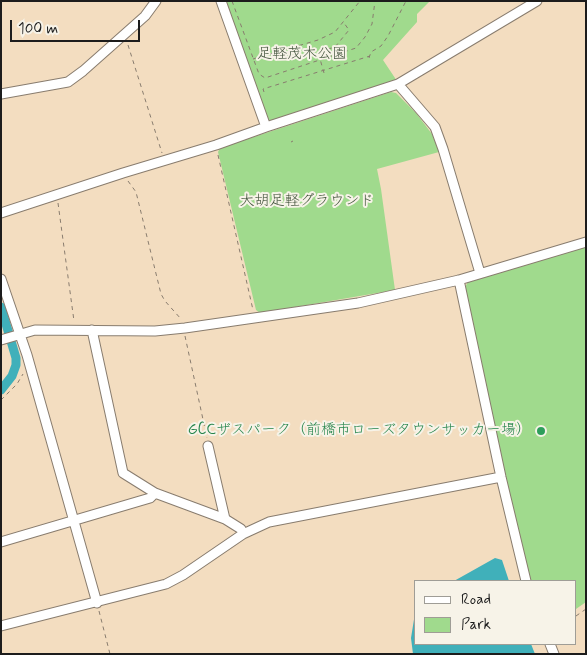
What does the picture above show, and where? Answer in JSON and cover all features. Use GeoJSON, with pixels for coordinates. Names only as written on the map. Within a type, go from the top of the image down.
{"type":"FeatureCollection","features":[{"type":"Feature","properties":{"kind":"street"},"geometry":{"type":"LineString","coordinates":[[1,94],[68,82],[145,16],[156,1]]}},
{"type":"Feature","properties":{"kind":"street"},"geometry":{"type":"LineString","coordinates":[[221,1],[266,127]]}},
{"type":"Feature","properties":{"kind":"street"},"geometry":{"type":"LineString","coordinates":[[1,213],[165,160],[247,138],[266,127],[398,84],[537,1]]}},
{"type":"Feature","properties":{"kind":"street"},"geometry":{"type":"LineString","coordinates":[[398,84],[435,127],[444,149],[480,273]]}},
{"type":"Feature","properties":{"kind":"street"},"geometry":{"type":"LineString","coordinates":[[2,340],[35,330],[155,331],[185,328],[358,303],[459,280],[586,242]]}},
{"type":"Feature","properties":{"kind":"street"},"geometry":{"type":"LineString","coordinates":[[1,279],[18,335],[27,355],[97,603]]}},
{"type":"Feature","properties":{"kind":"street"},"geometry":{"type":"LineString","coordinates":[[459,280],[501,477],[526,580]]}},
{"type":"Feature","properties":{"kind":"street"},"geometry":{"type":"LineString","coordinates":[[92,330],[123,473],[156,493],[225,519],[241,529],[243,534]]}},
{"type":"Feature","properties":{"kind":"street"},"geometry":{"type":"LineString","coordinates":[[208,446],[225,519]]}},
{"type":"Feature","properties":{"kind":"street"},"geometry":{"type":"LineString","coordinates":[[1,626],[166,584],[184,575],[243,534],[258,526],[281,519],[501,477]]}},
{"type":"Feature","properties":{"kind":"street"},"geometry":{"type":"LineString","coordinates":[[1,542],[150,498],[156,493]]}},
{"type":"Feature","properties":{"kind":"path"},"geometry":{"type":"LineString","coordinates":[[232,1],[259,74],[265,78],[356,48],[372,24],[376,1]]}},
{"type":"Feature","properties":{"kind":"path"},"geometry":{"type":"LineString","coordinates":[[253,59],[318,40],[335,32],[360,1]]}},
{"type":"Feature","properties":{"kind":"path"},"geometry":{"type":"LineString","coordinates":[[264,92],[263,89],[370,57],[371,52],[381,46],[388,36],[406,1]]}},
{"type":"Feature","properties":{"kind":"path"},"geometry":{"type":"LineString","coordinates":[[324,71],[318,52],[335,47],[349,30],[343,22]]}},
{"type":"Feature","properties":{"kind":"path"},"geometry":{"type":"LineString","coordinates":[[124,35],[165,160]]}},
{"type":"Feature","properties":{"kind":"path"},"geometry":{"type":"LineString","coordinates":[[216,145],[255,318]]}},
{"type":"Feature","properties":{"kind":"path"},"geometry":{"type":"LineString","coordinates":[[123,173],[136,192],[161,294],[184,322],[186,346],[208,446]]}},
{"type":"Feature","properties":{"kind":"path"},"geometry":{"type":"LineString","coordinates":[[57,195],[76,330]]}},
{"type":"Feature","properties":{"kind":"path"},"geometry":{"type":"LineString","coordinates":[[1,400],[17,384],[23,373],[27,355]]}},
{"type":"Feature","properties":{"kind":"path"},"geometry":{"type":"LineString","coordinates":[[97,603],[110,654]]}},
{"type":"Feature","properties":{"kind":"green space","name":"足軽茂木公園"},"geometry":{"type":"Polygon","coordinates":[[[226,1],[430,1],[417,14],[417,22],[383,60],[397,81],[267,124],[226,1]]]}},
{"type":"Feature","properties":{"kind":"green space","name":"大胡足軽グラウンド"},"geometry":{"type":"Polygon","coordinates":[[[391,92],[396,93],[416,113],[432,134],[439,152],[377,169],[395,290],[260,313],[256,310],[218,152],[220,148],[391,92]]]}},
{"type":"Feature","properties":{"kind":"green space","name":"GCCザスパーク（前橋市ローズタウンサッカー場）"},"geometry":{"type":"Polygon","coordinates":[[[586,247],[586,602],[577,608],[577,580],[529,580],[527,576],[465,287],[468,282],[586,247]]]}},
{"type":"Feature","properties":{"kind":"water"},"geometry":{"type":"Polygon","coordinates":[[[495,558],[502,560],[509,580],[456,580],[495,558]]]}},
{"type":"Feature","properties":{"kind":"water"},"geometry":{"type":"Polygon","coordinates":[[[414,619],[414,645],[531,645],[535,654],[413,654],[411,638],[414,619]]]}},
{"type":"Feature","properties":{"kind":"waterway"},"geometry":{"type":"LineString","coordinates":[[1,307],[16,358],[16,365],[12,376],[1,390]]}},
{"type":"Feature","properties":{"kind":"place","name":"GCCザスパーク（前橋市ローズタウンサッカー場）"},"geometry":{"type":"Point","coordinates":[541,431]}}]}
